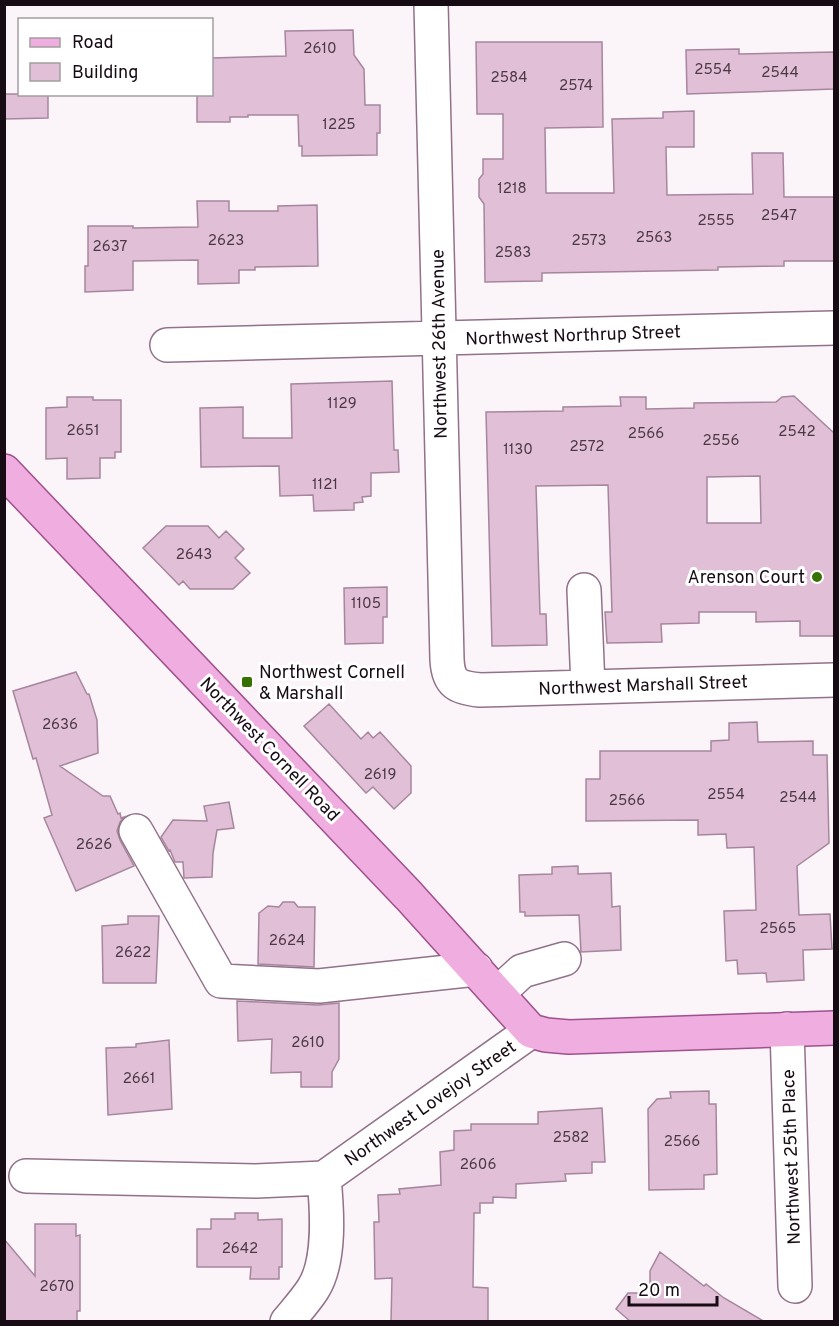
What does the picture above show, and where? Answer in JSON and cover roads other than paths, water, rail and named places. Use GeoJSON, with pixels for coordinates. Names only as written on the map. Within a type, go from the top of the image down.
{"type":"FeatureCollection","features":[{"type":"Feature","properties":{"kind":"main road","name":"Northwest Cornell Road"},"geometry":{"type":"LineString","coordinates":[[4,471],[409,896],[531,1031]]}},
{"type":"Feature","properties":{"kind":"main road","name":"Northwest Lovejoy Street"},"geometry":{"type":"LineString","coordinates":[[531,1031],[569,1037],[834,1028]]}},
{"type":"Feature","properties":{"kind":"street","name":"Northwest 26th Avenue"},"geometry":{"type":"LineString","coordinates":[[431,4],[447,659],[448,672],[454,682]]}},
{"type":"Feature","properties":{"kind":"street","name":"Northwest Northrup Street"},"geometry":{"type":"LineString","coordinates":[[167,345],[834,328]]}},
{"type":"Feature","properties":{"kind":"street"},"geometry":{"type":"LineString","coordinates":[[584,590],[588,687]]}},
{"type":"Feature","properties":{"kind":"street","name":"Northwest Marshall Street"},"geometry":{"type":"LineString","coordinates":[[454,682],[465,688],[480,690],[834,680]]}},
{"type":"Feature","properties":{"kind":"street"},"geometry":{"type":"LineString","coordinates":[[136,831],[221,981],[320,986],[476,969]]}},
{"type":"Feature","properties":{"kind":"street"},"geometry":{"type":"LineString","coordinates":[[498,993],[522,971],[564,959]]}},
{"type":"Feature","properties":{"kind":"street","name":"Northwest 25th Place"},"geometry":{"type":"LineString","coordinates":[[787,1029],[795,1286]]}},
{"type":"Feature","properties":{"kind":"street","name":"Northwest Lovejoy Street"},"geometry":{"type":"LineString","coordinates":[[324,1178],[531,1031]]}},
{"type":"Feature","properties":{"kind":"street"},"geometry":{"type":"LineString","coordinates":[[26,1176],[256,1181],[324,1178],[326,1201],[323,1265],[315,1287],[287,1322]]}},
{"type":"Feature","properties":{"kind":"place","name":"Arenson Court"},"geometry":{"type":"Point","coordinates":[817,577]}},
{"type":"Feature","properties":{"kind":"place","name":"Northwest Cornell & Marshall"},"geometry":{"type":"Point","coordinates":[247,682]}}]}
